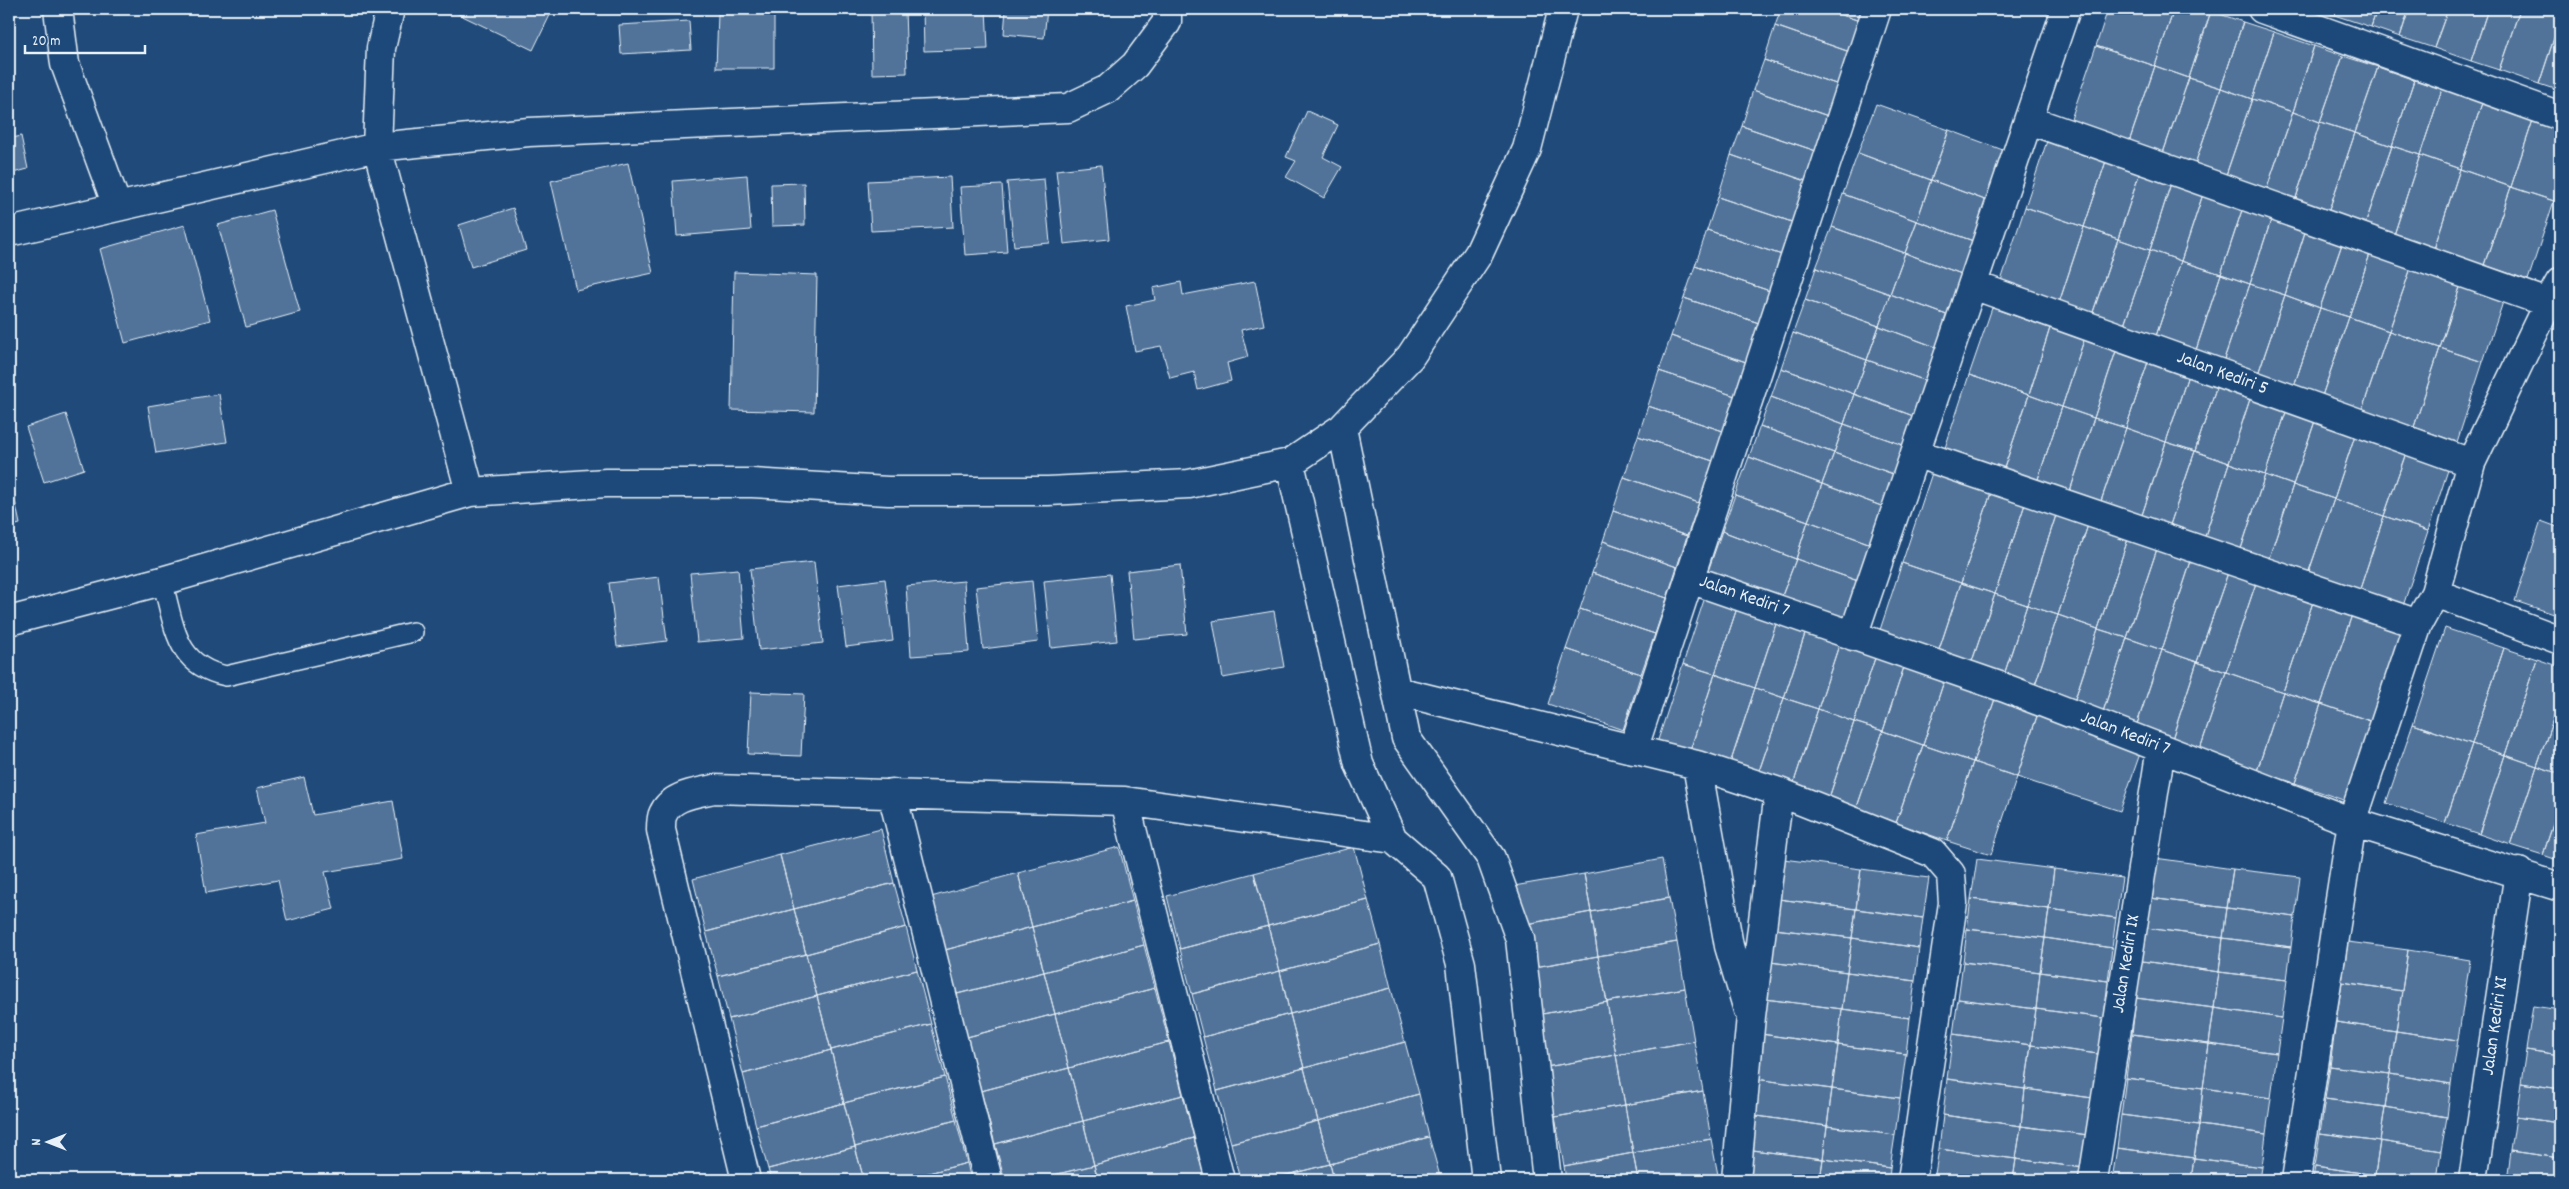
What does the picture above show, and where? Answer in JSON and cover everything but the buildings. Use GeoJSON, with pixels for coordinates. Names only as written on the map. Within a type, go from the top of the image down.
{"type":"FeatureCollection","features":[{"type":"Feature","properties":{"kind":"street"},"geometry":{"type":"LineString","coordinates":[[58,9],[65,64],[117,206]]}},
{"type":"Feature","properties":{"kind":"street"},"geometry":{"type":"LineString","coordinates":[[390,9],[381,48],[377,148],[470,492]]}},
{"type":"Feature","properties":{"kind":"street"},"geometry":{"type":"LineString","coordinates":[[9,232],[377,148],[529,132],[1068,108],[1108,89],[1135,65],[1167,22],[1167,9]]}},
{"type":"Feature","properties":{"kind":"street"},"geometry":{"type":"LineString","coordinates":[[9,621],[162,581],[470,492],[606,483],[752,483],[888,491],[1048,491],[1189,484],[1290,464],[1342,428],[1410,357],[1479,253],[1527,150],[1564,9]]}},
{"type":"Feature","properties":{"kind":"street"},"geometry":{"type":"LineString","coordinates":[[1633,750],[1877,9]]}},
{"type":"Feature","properties":{"kind":"street"},"geometry":{"type":"LineString","coordinates":[[1853,636],[2066,9]]}},
{"type":"Feature","properties":{"kind":"street"},"geometry":{"type":"LineString","coordinates":[[2262,9],[2560,116]]}},
{"type":"Feature","properties":{"kind":"street"},"geometry":{"type":"LineString","coordinates":[[2028,120],[2554,293],[2471,463],[2435,593],[2418,624],[2352,822],[2296,1180]]}},
{"type":"Feature","properties":{"kind":"street","name":"Jalan Kediri 5"},"geometry":{"type":"LineString","coordinates":[[1973,284],[2471,463]]}},
{"type":"Feature","properties":{"kind":"street"},"geometry":{"type":"LineString","coordinates":[[1342,428],[1398,691],[1406,738],[1491,858],[1520,939],[1547,1180]]}},
{"type":"Feature","properties":{"kind":"street"},"geometry":{"type":"LineString","coordinates":[[1916,453],[2418,624]]}},
{"type":"Feature","properties":{"kind":"street"},"geometry":{"type":"LineString","coordinates":[[1290,464],[1359,764],[1393,839],[1437,877],[1461,964],[1486,1180]]}},
{"type":"Feature","properties":{"kind":"street","name":"Jalan Kediri 7"},"geometry":{"type":"LineString","coordinates":[[1690,579],[2005,688],[2352,822],[2519,872],[2560,887]]}},
{"type":"Feature","properties":{"kind":"street"},"geometry":{"type":"LineString","coordinates":[[2435,593],[2560,640]]}},
{"type":"Feature","properties":{"kind":"street"},"geometry":{"type":"LineString","coordinates":[[1398,691],[1697,765],[1779,792],[1933,853],[1951,874],[1953,903],[1912,1180]]}},
{"type":"Feature","properties":{"kind":"street","name":"Jalan Kediri IX"},"geometry":{"type":"LineString","coordinates":[[2093,1180],[2161,748]]}},
{"type":"Feature","properties":{"kind":"street"},"geometry":{"type":"LineString","coordinates":[[1697,765],[1729,946],[1750,1016]]}},
{"type":"Feature","properties":{"kind":"street"},"geometry":{"type":"LineString","coordinates":[[743,1180],[661,830],[663,814],[674,802],[687,795],[714,789],[1125,801],[1393,839]]}},
{"type":"Feature","properties":{"kind":"street"},"geometry":{"type":"LineString","coordinates":[[1736,1180],[1750,1016],[1779,792]]}},
{"type":"Feature","properties":{"kind":"street"},"geometry":{"type":"LineString","coordinates":[[892,793],[988,1180]]}},
{"type":"Feature","properties":{"kind":"street"},"geometry":{"type":"LineString","coordinates":[[1125,801],[1220,1180]]}},
{"type":"Feature","properties":{"kind":"street","name":"Jalan Kediri XI"},"geometry":{"type":"LineString","coordinates":[[2473,1180],[2519,872]]}},
{"type":"Feature","properties":{"kind":"lane"},"geometry":{"type":"LineString","coordinates":[[162,581],[179,641],[188,657],[198,666],[210,672],[226,676],[413,632]]}}]}
